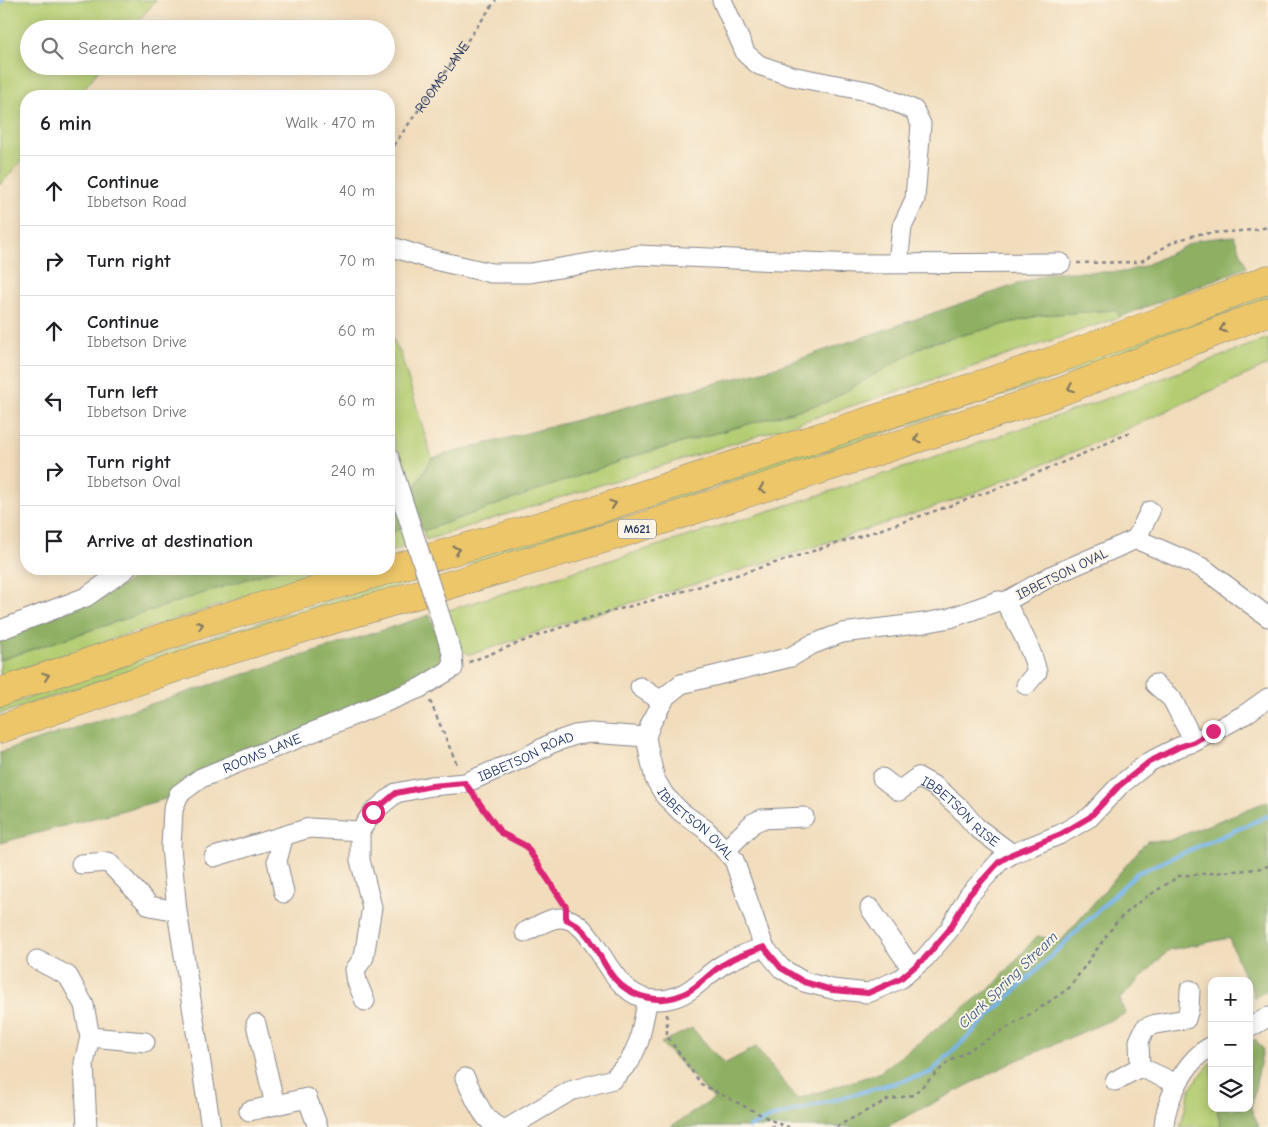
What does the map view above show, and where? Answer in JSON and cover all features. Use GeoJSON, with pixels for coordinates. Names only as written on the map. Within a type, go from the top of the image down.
{"type":"FeatureCollection","features":[{"type":"Feature","properties":{"kind":"highway","name":"M621"},"geometry":{"type":"LineString","coordinates":[[395,568],[602,508],[1052,361],[1188,311],[1268,279]]}},
{"type":"Feature","properties":{"kind":"highway","name":"M621"},"geometry":{"type":"LineString","coordinates":[[0,729],[204,658],[610,537],[1044,398],[1268,312]]}},
{"type":"Feature","properties":{"kind":"highway","name":"M621"},"geometry":{"type":"LineString","coordinates":[[0,692],[208,622],[370,575]]}},
{"type":"Feature","properties":{"kind":"street"},"geometry":{"type":"LineString","coordinates":[[722,0],[746,54],[759,66],[791,76],[872,92],[914,110],[921,124],[915,199],[902,226],[898,263]]}},
{"type":"Feature","properties":{"kind":"street"},"geometry":{"type":"LineString","coordinates":[[395,248],[430,259],[491,273],[530,273],[638,255],[846,263],[1061,263]]}},
{"type":"Feature","properties":{"kind":"street"},"geometry":{"type":"LineString","coordinates":[[395,476],[452,661]]}},
{"type":"Feature","properties":{"kind":"street"},"geometry":{"type":"LineString","coordinates":[[1150,511],[1136,539],[1202,568],[1268,617]]}},
{"type":"Feature","properties":{"kind":"street","name":"IBBETSON OVAL"},"geometry":{"type":"LineString","coordinates":[[1136,539],[1053,575],[1005,602],[998,602],[924,624],[842,633],[811,645],[791,657],[681,684],[663,702],[651,723],[646,737],[655,779],[665,796],[726,850],[734,860],[764,947],[781,968],[804,982],[832,990],[868,993],[900,979],[949,930],[969,895],[999,862],[1012,854],[1061,834],[1090,817],[1119,786],[1149,762],[1179,747],[1194,742],[1244,715],[1268,698]]}},
{"type":"Feature","properties":{"kind":"street"},"geometry":{"type":"LineString","coordinates":[[0,630],[86,597],[117,575]]}},
{"type":"Feature","properties":{"kind":"street"},"geometry":{"type":"LineString","coordinates":[[1005,602],[1026,639],[1034,659],[1036,672],[1026,685]]}},
{"type":"Feature","properties":{"kind":"street","name":"ROOMS LANE"},"geometry":{"type":"LineString","coordinates":[[211,1127],[177,911],[171,847],[173,810],[179,794],[201,778],[420,688],[452,661]]}},
{"type":"Feature","properties":{"kind":"street"},"geometry":{"type":"LineString","coordinates":[[1155,684],[1172,699],[1194,742]]}},
{"type":"Feature","properties":{"kind":"street"},"geometry":{"type":"LineString","coordinates":[[640,687],[663,702]]}},
{"type":"Feature","properties":{"kind":"street","name":"IBBETSON ROAD"},"geometry":{"type":"LineString","coordinates":[[360,831],[373,812],[396,793],[431,786],[465,783],[526,757],[552,743],[575,735],[591,733],[646,737]]}},
{"type":"Feature","properties":{"kind":"street","name":"IBBETSON RISE"},"geometry":{"type":"LineString","coordinates":[[882,778],[899,791],[918,777],[936,787],[959,807],[976,828],[1012,854]]}},
{"type":"Feature","properties":{"kind":"street"},"geometry":{"type":"LineString","coordinates":[[726,850],[753,823],[762,819],[804,817]]}},
{"type":"Feature","properties":{"kind":"street"},"geometry":{"type":"LineString","coordinates":[[214,857],[283,838],[309,828],[360,831],[360,860],[372,908],[364,957],[355,970],[357,982],[365,1001]]}},
{"type":"Feature","properties":{"kind":"street"},"geometry":{"type":"LineString","coordinates":[[283,838],[277,861],[284,893]]}},
{"type":"Feature","properties":{"kind":"street"},"geometry":{"type":"LineString","coordinates":[[81,864],[108,862],[150,906],[177,911]]}},
{"type":"Feature","properties":{"kind":"street"},"geometry":{"type":"LineString","coordinates":[[870,908],[912,969]]}},
{"type":"Feature","properties":{"kind":"street"},"geometry":{"type":"LineString","coordinates":[[524,932],[566,913],[584,930],[596,945],[612,975],[629,990],[648,999],[667,999],[686,993],[721,966],[764,947]]}},
{"type":"Feature","properties":{"kind":"street"},"geometry":{"type":"LineString","coordinates":[[37,960],[68,976],[84,1005],[90,1037],[84,1063],[87,1127]]}},
{"type":"Feature","properties":{"kind":"street"},"geometry":{"type":"LineString","coordinates":[[1140,1066],[1139,1041],[1145,1028],[1156,1024],[1186,1019],[1189,1009],[1190,990]]}},
{"type":"Feature","properties":{"kind":"street"},"geometry":{"type":"LineString","coordinates":[[510,1127],[570,1091],[613,1079],[630,1061],[639,1041],[648,999]]}},
{"type":"Feature","properties":{"kind":"street"},"geometry":{"type":"LineString","coordinates":[[1253,1025],[1268,1016]]}},
{"type":"Feature","properties":{"kind":"street"},"geometry":{"type":"LineString","coordinates":[[256,1024],[275,1105]]}},
{"type":"Feature","properties":{"kind":"street"},"geometry":{"type":"LineString","coordinates":[[90,1037],[145,1042]]}},
{"type":"Feature","properties":{"kind":"street"},"geometry":{"type":"LineString","coordinates":[[1164,1127],[1169,1100],[1177,1084],[1208,1048]]}},
{"type":"Feature","properties":{"kind":"street"},"geometry":{"type":"LineString","coordinates":[[1115,1081],[1140,1066]]}},
{"type":"Feature","properties":{"kind":"street"},"geometry":{"type":"LineString","coordinates":[[1140,1066],[1177,1084]]}},
{"type":"Feature","properties":{"kind":"street"},"geometry":{"type":"LineString","coordinates":[[465,1078],[486,1117],[496,1126],[500,1127]]}},
{"type":"Feature","properties":{"kind":"street"},"geometry":{"type":"LineString","coordinates":[[250,1111],[307,1098],[318,1127]]}},
{"type":"Feature","properties":{"kind":"path","name":"ROOMS LANE"},"geometry":{"type":"LineString","coordinates":[[395,143],[496,0]]}},
{"type":"Feature","properties":{"kind":"path"},"geometry":{"type":"LineString","coordinates":[[1061,263],[1140,262],[1173,242],[1198,234],[1254,230],[1268,227]]}},
{"type":"Feature","properties":{"kind":"path"},"geometry":{"type":"LineString","coordinates":[[452,661],[766,566],[963,501],[1093,450],[1131,432]]}},
{"type":"Feature","properties":{"kind":"path"},"geometry":{"type":"LineString","coordinates":[[420,688],[430,702],[465,783],[501,833],[526,846],[566,913]]}},
{"type":"Feature","properties":{"kind":"path"},"geometry":{"type":"LineString","coordinates":[[836,1127],[887,1100],[913,1096],[947,1064],[1040,1008],[1069,988],[1117,921],[1138,902],[1179,876],[1257,869],[1268,866]]}},
{"type":"Feature","properties":{"kind":"path"},"geometry":{"type":"LineString","coordinates":[[667,999],[668,1036],[701,1084],[789,1127]]}},
{"type":"Feature","properties":{"kind":"path"},"geometry":{"type":"LineString","coordinates":[[771,1127],[780,1124]]}},
{"type":"Feature","properties":{"kind":"green space"},"geometry":{"type":"Polygon","coordinates":[[[0,0],[156,0],[139,20],[20,20],[20,75],[95,75],[83,90],[20,90],[20,163],[0,185],[0,0]]]}},
{"type":"Feature","properties":{"kind":"green space"},"geometry":{"type":"Polygon","coordinates":[[[1234,236],[1247,267],[1120,317],[1116,310],[1041,315],[927,344],[827,402],[634,456],[423,531],[418,518],[414,493],[432,458],[770,369],[1053,272],[1124,272],[1144,266],[1198,240],[1234,236]]]}},
{"type":"Feature","properties":{"kind":"green space"},"geometry":{"type":"Polygon","coordinates":[[[1268,292],[1268,298],[1090,367],[606,522],[190,651],[0,714],[0,707],[188,644],[604,516],[1268,292]]]}},
{"type":"Feature","properties":{"kind":"green space"},"geometry":{"type":"Polygon","coordinates":[[[1116,310],[1120,317],[860,403],[426,540],[423,531],[634,456],[827,402],[927,344],[1041,315],[1116,310]]]}},
{"type":"Feature","properties":{"kind":"green space"},"geometry":{"type":"Polygon","coordinates":[[[1268,338],[1268,365],[1111,436],[964,497],[774,560],[571,621],[479,652],[469,654],[457,648],[446,611],[860,482],[1167,377],[1268,338]]]}},
{"type":"Feature","properties":{"kind":"green space"},"geometry":{"type":"Polygon","coordinates":[[[395,343],[400,352],[432,458],[414,487],[413,505],[395,445],[395,343]]]}},
{"type":"Feature","properties":{"kind":"green space"},"geometry":{"type":"Polygon","coordinates":[[[395,501],[403,528],[395,531],[395,501]]]}},
{"type":"Feature","properties":{"kind":"green space"},"geometry":{"type":"Polygon","coordinates":[[[403,528],[407,546],[395,550],[395,531],[403,528]]]}},
{"type":"Feature","properties":{"kind":"green space"},"geometry":{"type":"Polygon","coordinates":[[[138,575],[259,575],[0,660],[0,638],[102,598],[138,575]]]}},
{"type":"Feature","properties":{"kind":"green space"},"geometry":{"type":"Polygon","coordinates":[[[259,575],[314,575],[0,675],[0,660],[259,575]]]}},
{"type":"Feature","properties":{"kind":"green space"},"geometry":{"type":"Polygon","coordinates":[[[430,615],[443,652],[433,673],[169,798],[0,843],[0,752],[430,615]]]}},
{"type":"Feature","properties":{"kind":"green space"},"geometry":{"type":"Polygon","coordinates":[[[1268,801],[1268,990],[1254,998],[1253,977],[1244,977],[1229,938],[1169,950],[1120,999],[1125,1014],[1015,1061],[886,1127],[670,1127],[714,1099],[661,1043],[692,1028],[724,1064],[756,1047],[797,1099],[879,1073],[995,984],[1037,936],[1061,941],[1147,841],[1168,841],[1268,801]]]}},
{"type":"Feature","properties":{"kind":"green space"},"geometry":{"type":"Polygon","coordinates":[[[1255,1039],[1263,1049],[1253,1098],[1253,1067],[1253,1040],[1255,1039]]]}},
{"type":"Feature","properties":{"kind":"green space"},"geometry":{"type":"Polygon","coordinates":[[[1208,1066],[1208,1112],[1218,1112],[1221,1127],[1180,1127],[1191,1087],[1208,1066]]]}},
{"type":"Feature","properties":{"kind":"green space"},"geometry":{"type":"Polygon","coordinates":[[[1218,1112],[1253,1112],[1259,1127],[1221,1127],[1218,1112]]]}},
{"type":"Feature","properties":{"kind":"waterway","name":"Clark Spring Stream"},"geometry":{"type":"LineString","coordinates":[[749,1127],[770,1118],[930,1073],[1137,873],[1268,816]]}},
{"type":"Feature","properties":{"kind":"route"},"geometry":{"type":"LineString","coordinates":[[373,812],[396,793],[431,786],[465,783],[501,833],[526,846],[566,907],[566,919],[574,922],[584,930],[596,945],[612,975],[629,990],[648,999],[667,999],[686,993],[702,983],[721,966],[742,955],[764,947],[781,968],[804,982],[832,990],[868,993],[900,979],[925,958],[949,930],[969,895],[999,862],[1012,854],[1061,834],[1090,817],[1119,786],[1149,762],[1179,747],[1194,742],[1213,731]]}}]}
